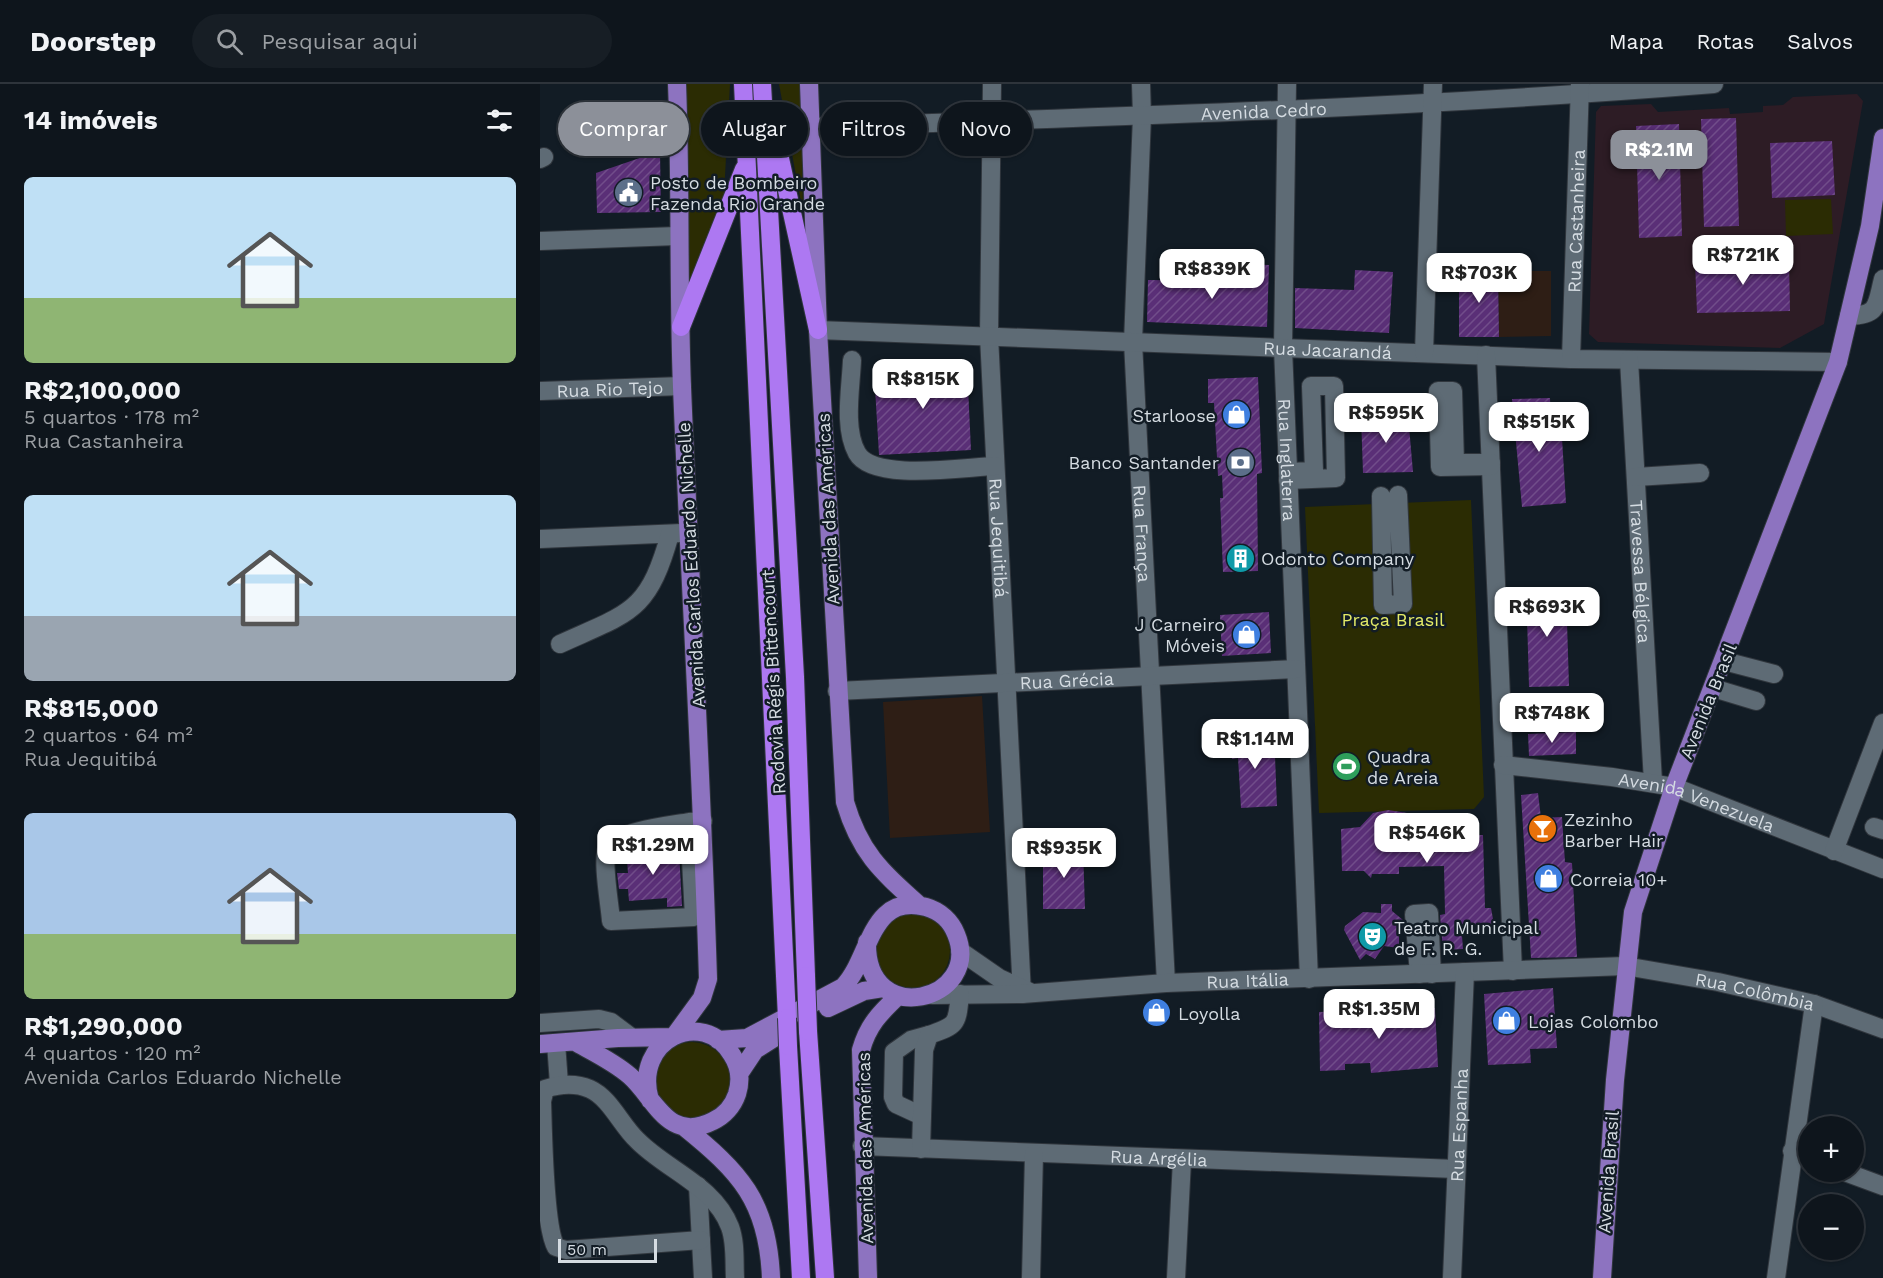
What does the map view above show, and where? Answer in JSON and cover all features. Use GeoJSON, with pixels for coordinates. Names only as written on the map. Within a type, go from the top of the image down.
{"type":"FeatureCollection","features":[{"type":"Feature","properties":{"kind":"highway","name":"Rodovia Régis Bittencourt"},"geometry":{"type":"LineString","coordinates":[[743,84],[801,1278]]}},
{"type":"Feature","properties":{"kind":"highway","name":"Rodovia Régis Bittencourt"},"geometry":{"type":"LineString","coordinates":[[763,84],[795,689],[808,1031],[825,1278]]}},
{"type":"Feature","properties":{"kind":"highway"},"geometry":{"type":"LineString","coordinates":[[763,84],[818,330]]}},
{"type":"Feature","properties":{"kind":"highway"},"geometry":{"type":"LineString","coordinates":[[681,327],[747,162]]}},
{"type":"Feature","properties":{"kind":"main road","name":"Avenida Carlos Eduardo Nichelle"},"geometry":{"type":"LineString","coordinates":[[674,1036],[702,998],[706,987],[696,822],[690,533],[677,236],[677,84]]}},
{"type":"Feature","properties":{"kind":"main road","name":"Avenida das Américas"},"geometry":{"type":"LineString","coordinates":[[809,84],[818,330],[845,802],[852,825],[869,856],[920,906]]}},
{"type":"Feature","properties":{"kind":"main road","name":"Avenida Brasil"},"geometry":{"type":"LineString","coordinates":[[1602,1278],[1625,966],[1633,912],[1674,787],[1838,362],[1849,316],[1876,229],[1883,138]]}},
{"type":"Feature","properties":{"kind":"main road"},"geometry":{"type":"LineString","coordinates":[[683,1126],[708,1124],[729,1110],[737,1093],[739,1074],[755,1050],[766,1041],[864,991],[891,992],[921,998],[932,995],[944,987],[953,977],[960,951],[959,940],[949,921],[940,914],[920,906],[903,906],[886,914],[874,926],[857,970],[843,987],[747,1038],[718,1040]]}},
{"type":"Feature","properties":{"kind":"main road"},"geometry":{"type":"LineString","coordinates":[[867,942],[870,967],[891,992]]}},
{"type":"Feature","properties":{"kind":"main road","name":"Avenida das Américas"},"geometry":{"type":"LineString","coordinates":[[868,1278],[862,1146],[861,1050],[866,1034],[891,992]]}},
{"type":"Feature","properties":{"kind":"main road"},"geometry":{"type":"LineString","coordinates":[[548,1044],[697,1033],[718,1040],[729,1049],[739,1074]]}},
{"type":"Feature","properties":{"kind":"main road"},"geometry":{"type":"LineString","coordinates":[[650,1100],[646,1078],[651,1057],[660,1045],[674,1036]]}},
{"type":"Feature","properties":{"kind":"main road"},"geometry":{"type":"LineString","coordinates":[[575,1042],[621,1068],[632,1077],[658,1112],[683,1126],[713,1150],[749,1191],[765,1227],[771,1278]]}},
{"type":"Feature","properties":{"kind":"street","name":"Rua Jequitibá"},"geometry":{"type":"LineString","coordinates":[[992,84],[992,102]]}},
{"type":"Feature","properties":{"kind":"street","name":"Rua França"},"geometry":{"type":"LineString","coordinates":[[1141,84],[1142,116],[1133,342],[1166,983]]}},
{"type":"Feature","properties":{"kind":"street","name":"Rua Inglaterra"},"geometry":{"type":"LineString","coordinates":[[1287,84],[1283,348],[1309,979]]}},
{"type":"Feature","properties":{"kind":"street","name":"Avenida Cedro"},"geometry":{"type":"LineString","coordinates":[[1032,120],[1288,109],[1434,92],[1714,84]]}},
{"type":"Feature","properties":{"kind":"street","name":"Rua Castanheira"},"geometry":{"type":"LineString","coordinates":[[1571,358],[1580,89]]}},
{"type":"Feature","properties":{"kind":"street"},"geometry":{"type":"LineString","coordinates":[[1424,353],[1434,92]]}},
{"type":"Feature","properties":{"kind":"street","name":"Avenida Cedro"},"geometry":{"type":"LineString","coordinates":[[812,127],[939,123]]}},
{"type":"Feature","properties":{"kind":"street","name":"Rua Jequitibá"},"geometry":{"type":"LineString","coordinates":[[992,156],[989,336],[1005,683],[1025,991]]}},
{"type":"Feature","properties":{"kind":"street"},"geometry":{"type":"LineString","coordinates":[[540,241],[677,236]]}},
{"type":"Feature","properties":{"kind":"street"},"geometry":{"type":"LineString","coordinates":[[1849,316],[1868,315],[1873,312],[1883,279]]}},
{"type":"Feature","properties":{"kind":"street","name":"Rua Jacarandá"},"geometry":{"type":"LineString","coordinates":[[818,330],[1486,356],[1838,362]]}},
{"type":"Feature","properties":{"kind":"street"},"geometry":{"type":"LineString","coordinates":[[1486,356],[1513,970]]}},
{"type":"Feature","properties":{"kind":"street"},"geometry":{"type":"LineString","coordinates":[[852,360],[851,436],[856,452],[864,462],[879,468],[906,470],[995,466]]}},
{"type":"Feature","properties":{"kind":"street","name":"Travessa Bélgica"},"geometry":{"type":"LineString","coordinates":[[1629,360],[1653,782]]}},
{"type":"Feature","properties":{"kind":"street","name":"Rua Rio Tejo"},"geometry":{"type":"LineString","coordinates":[[540,392],[682,386]]}},
{"type":"Feature","properties":{"kind":"street"},"geometry":{"type":"LineString","coordinates":[[1311,386],[1334,386],[1336,478],[1288,476],[1314,471],[1311,386]]}},
{"type":"Feature","properties":{"kind":"street"},"geometry":{"type":"LineString","coordinates":[[1438,391],[1453,391],[1455,463],[1491,464],[1440,466],[1438,391]]}},
{"type":"Feature","properties":{"kind":"street"},"geometry":{"type":"LineString","coordinates":[[1636,477],[1700,473]]}},
{"type":"Feature","properties":{"kind":"street"},"geometry":{"type":"LineString","coordinates":[[1390,496],[1403,604],[1383,605],[1390,496]]}},
{"type":"Feature","properties":{"kind":"street"},"geometry":{"type":"LineString","coordinates":[[540,538],[690,533]]}},
{"type":"Feature","properties":{"kind":"street"},"geometry":{"type":"LineString","coordinates":[[560,644],[628,612],[646,594],[657,574],[670,534]]}},
{"type":"Feature","properties":{"kind":"street"},"geometry":{"type":"LineString","coordinates":[[1724,661],[1774,674]]}},
{"type":"Feature","properties":{"kind":"street","name":"Rua Grécia"},"geometry":{"type":"LineString","coordinates":[[837,691],[1296,669]]}},
{"type":"Feature","properties":{"kind":"street"},"geometry":{"type":"LineString","coordinates":[[1713,688],[1756,701]]}},
{"type":"Feature","properties":{"kind":"street"},"geometry":{"type":"LineString","coordinates":[[1834,850],[1883,723]]}},
{"type":"Feature","properties":{"kind":"street","name":"Avenida Venezuela"},"geometry":{"type":"LineString","coordinates":[[1503,765],[1653,782],[1674,787],[1883,869]]}},
{"type":"Feature","properties":{"kind":"street"},"geometry":{"type":"LineString","coordinates":[[696,822],[642,831],[615,840],[608,846],[605,858],[611,921],[700,916]]}},
{"type":"Feature","properties":{"kind":"street","name":"Rua Itália"},"geometry":{"type":"LineString","coordinates":[[960,951],[999,978],[1025,991]]}},
{"type":"Feature","properties":{"kind":"street"},"geometry":{"type":"LineString","coordinates":[[1465,972],[1625,966]]}},
{"type":"Feature","properties":{"kind":"street","name":"Rua Colômbia"},"geometry":{"type":"LineString","coordinates":[[1625,966],[1718,982],[1814,1004],[1883,1029]]}},
{"type":"Feature","properties":{"kind":"street","name":"Rua Itália"},"geometry":{"type":"LineString","coordinates":[[932,995],[1166,983],[1465,972]]}},
{"type":"Feature","properties":{"kind":"street","name":"Rua Espanha"},"geometry":{"type":"LineString","coordinates":[[1452,1278],[1465,972]]}},
{"type":"Feature","properties":{"kind":"street"},"geometry":{"type":"LineString","coordinates":[[922,1116],[896,1104],[893,1097],[894,1052],[911,1040],[953,1026],[957,1020],[960,994]]}},
{"type":"Feature","properties":{"kind":"street"},"geometry":{"type":"LineString","coordinates":[[1804,1116],[1814,1004]]}},
{"type":"Feature","properties":{"kind":"street"},"geometry":{"type":"LineString","coordinates":[[540,1023],[599,1019],[611,1022],[631,1037]]}},
{"type":"Feature","properties":{"kind":"street"},"geometry":{"type":"LineString","coordinates":[[921,1149],[924,1050],[929,1035]]}},
{"type":"Feature","properties":{"kind":"street"},"geometry":{"type":"LineString","coordinates":[[548,1044],[559,1084]]}},
{"type":"Feature","properties":{"kind":"street"},"geometry":{"type":"LineString","coordinates":[[701,1240],[566,1250],[556,1247],[551,1239],[542,1101],[545,1089],[559,1084],[592,1090],[603,1098],[638,1142],[698,1186],[722,1212],[731,1228],[735,1278]]}},
{"type":"Feature","properties":{"kind":"street","name":"Rua Argélia"},"geometry":{"type":"LineString","coordinates":[[862,1146],[1034,1155],[1456,1169]]}},
{"type":"Feature","properties":{"kind":"street"},"geometry":{"type":"LineString","coordinates":[[1031,1278],[1034,1155]]}},
{"type":"Feature","properties":{"kind":"street"},"geometry":{"type":"LineString","coordinates":[[1176,1278],[1182,1160]]}},
{"type":"Feature","properties":{"kind":"street"},"geometry":{"type":"LineString","coordinates":[[1776,1278],[1798,1164]]}},
{"type":"Feature","properties":{"kind":"street"},"geometry":{"type":"LineString","coordinates":[[1864,1179],[1883,1186]]}},
{"type":"Feature","properties":{"kind":"street"},"geometry":{"type":"LineString","coordinates":[[698,1186],[703,1278]]}},
{"type":"Feature","properties":{"kind":"shaded area"},"geometry":{"type":"Polygon","coordinates":[[[1857,94],[1863,101],[1824,324],[1780,348],[1598,342],[1589,334],[1596,112],[1601,106],[1651,104],[1658,112],[1729,108],[1730,114],[1763,112],[1763,106],[1783,105],[1793,97],[1857,94]]]}},
{"type":"Feature","properties":{"kind":"shaded area"},"geometry":{"type":"Polygon","coordinates":[[[1498,271],[1551,271],[1551,336],[1499,337],[1498,271]]]}},
{"type":"Feature","properties":{"kind":"shaded area"},"geometry":{"type":"Polygon","coordinates":[[[982,696],[990,832],[890,838],[883,702],[982,696]]]}},
{"type":"Feature","properties":{"kind":"green space"},"geometry":{"type":"Polygon","coordinates":[[[680,84],[730,84],[729,102],[701,102],[701,156],[726,156],[723,213],[684,301],[681,156],[689,156],[689,102],[680,102],[680,84]]]}},
{"type":"Feature","properties":{"kind":"green space"},"geometry":{"type":"Polygon","coordinates":[[[779,84],[801,84],[801,102],[782,102],[779,84]]]}},
{"type":"Feature","properties":{"kind":"green space"},"geometry":{"type":"Polygon","coordinates":[[[792,156],[802,156],[803,213],[792,156]]]}},
{"type":"Feature","properties":{"kind":"green space"},"geometry":{"type":"Polygon","coordinates":[[[1831,199],[1833,234],[1786,236],[1785,200],[1831,199]]]}},
{"type":"Feature","properties":{"kind":"green space","name":"Praça Brasil"},"geometry":{"type":"Polygon","coordinates":[[[1471,500],[1484,797],[1474,809],[1319,813],[1305,507],[1471,500]]]}},
{"type":"Feature","properties":{"kind":"green space"},"geometry":{"type":"Polygon","coordinates":[[[906,914],[920,914],[934,920],[944,930],[950,944],[948,965],[934,982],[920,988],[906,988],[892,982],[882,972],[876,958],[876,944],[882,930],[892,920],[906,914]]]}},
{"type":"Feature","properties":{"kind":"green space"},"geometry":{"type":"Polygon","coordinates":[[[692,1042],[706,1045],[719,1053],[727,1066],[730,1080],[727,1094],[719,1107],[706,1115],[692,1118],[678,1115],[665,1107],[657,1094],[654,1080],[657,1066],[665,1053],[678,1045],[692,1042]]]}},
{"type":"Feature","properties":{"kind":"building"},"geometry":{"type":"Polygon","coordinates":[[[1736,118],[1739,226],[1704,227],[1701,119],[1736,118]]]}},
{"type":"Feature","properties":{"kind":"building"},"geometry":{"type":"Polygon","coordinates":[[[1679,124],[1682,236],[1639,238],[1636,126],[1679,124]]]}},
{"type":"Feature","properties":{"kind":"building"},"geometry":{"type":"Polygon","coordinates":[[[1832,141],[1835,195],[1772,198],[1770,143],[1832,141]]]}},
{"type":"Feature","properties":{"kind":"building","name":"Posto de Bombeiro Fazenda Rio Grande"},"geometry":{"type":"Polygon","coordinates":[[[645,156],[660,156],[661,212],[597,213],[596,173],[645,156]]]}},
{"type":"Feature","properties":{"kind":"building"},"geometry":{"type":"Polygon","coordinates":[[[1789,259],[1790,311],[1697,313],[1695,261],[1789,259]]]}},
{"type":"Feature","properties":{"kind":"building"},"geometry":{"type":"Polygon","coordinates":[[[1240,264],[1269,265],[1267,327],[1147,322],[1148,280],[1239,281],[1240,264]]]}},
{"type":"Feature","properties":{"kind":"building"},"geometry":{"type":"Polygon","coordinates":[[[1355,270],[1393,272],[1389,333],[1295,328],[1295,288],[1354,290],[1355,270]]]}},
{"type":"Feature","properties":{"kind":"building"},"geometry":{"type":"Polygon","coordinates":[[[1459,271],[1498,271],[1499,337],[1459,337],[1459,271]]]}},
{"type":"Feature","properties":{"kind":"building"},"geometry":{"type":"Polygon","coordinates":[[[967,366],[971,450],[879,455],[874,371],[967,366]]]}},
{"type":"Feature","properties":{"kind":"building"},"geometry":{"type":"Polygon","coordinates":[[[1258,377],[1262,473],[1257,474],[1258,571],[1223,572],[1220,498],[1223,498],[1222,475],[1218,476],[1214,403],[1208,403],[1208,379],[1258,377]]]}},
{"type":"Feature","properties":{"kind":"building"},"geometry":{"type":"Polygon","coordinates":[[[1550,398],[1551,422],[1561,422],[1566,503],[1522,507],[1512,399],[1550,398]]]}},
{"type":"Feature","properties":{"kind":"building"},"geometry":{"type":"Polygon","coordinates":[[[1408,415],[1413,472],[1363,473],[1361,416],[1408,415]]]}},
{"type":"Feature","properties":{"kind":"building"},"geometry":{"type":"Polygon","coordinates":[[[1566,590],[1569,686],[1529,687],[1527,617],[1522,617],[1521,593],[1566,590]]]}},
{"type":"Feature","properties":{"kind":"building","name":"J Carneiro Móveis"},"geometry":{"type":"Polygon","coordinates":[[[1269,612],[1271,653],[1222,656],[1220,615],[1269,612]]]}},
{"type":"Feature","properties":{"kind":"building"},"geometry":{"type":"Polygon","coordinates":[[[1576,732],[1576,754],[1529,756],[1528,734],[1576,732]]]}},
{"type":"Feature","properties":{"kind":"building"},"geometry":{"type":"Polygon","coordinates":[[[1268,733],[1269,757],[1275,756],[1277,806],[1241,808],[1238,758],[1232,759],[1230,736],[1268,733]]]}},
{"type":"Feature","properties":{"kind":"building"},"geometry":{"type":"Polygon","coordinates":[[[1538,793],[1541,818],[1562,817],[1565,862],[1572,863],[1577,957],[1531,958],[1521,795],[1538,793]]]}},
{"type":"Feature","properties":{"kind":"building"},"geometry":{"type":"Polygon","coordinates":[[[1388,810],[1407,813],[1418,824],[1449,821],[1462,817],[1473,821],[1474,835],[1483,835],[1485,908],[1491,908],[1495,930],[1472,931],[1472,935],[1462,936],[1463,949],[1443,950],[1440,915],[1445,914],[1444,866],[1399,867],[1399,874],[1372,874],[1371,878],[1364,871],[1342,871],[1341,829],[1360,827],[1373,813],[1388,810]]]}},
{"type":"Feature","properties":{"kind":"building"},"geometry":{"type":"Polygon","coordinates":[[[647,847],[647,852],[679,850],[682,906],[667,907],[667,898],[629,901],[628,889],[619,889],[617,873],[628,873],[626,848],[647,847]]]}},
{"type":"Feature","properties":{"kind":"building"},"geometry":{"type":"Polygon","coordinates":[[[1083,848],[1085,909],[1043,909],[1043,851],[1083,848]]]}},
{"type":"Feature","properties":{"kind":"building","name":"Teatro Municipal de F. R. G."},"geometry":{"type":"Polygon","coordinates":[[[1381,904],[1392,904],[1392,911],[1403,920],[1404,927],[1399,927],[1399,948],[1384,946],[1375,959],[1366,954],[1360,960],[1344,930],[1345,926],[1363,912],[1381,913],[1381,904]]]}},
{"type":"Feature","properties":{"kind":"building","name":"Lojas Colombo"},"geometry":{"type":"Polygon","coordinates":[[[1553,988],[1557,1048],[1530,1049],[1531,1063],[1488,1065],[1484,994],[1553,988]]]}},
{"type":"Feature","properties":{"kind":"building"},"geometry":{"type":"Polygon","coordinates":[[[1435,1008],[1438,1067],[1371,1073],[1370,1063],[1345,1064],[1345,1070],[1320,1071],[1319,1012],[1435,1008]]]}},
{"type":"Feature","properties":{"kind":"place","name":"Posto de Bombeiro Fazenda Rio Grande"},"geometry":{"type":"Point","coordinates":[629,192]}},
{"type":"Feature","properties":{"kind":"place","name":"Starloose"},"geometry":{"type":"Point","coordinates":[1237,415]}},
{"type":"Feature","properties":{"kind":"place","name":"Banco Santander"},"geometry":{"type":"Point","coordinates":[1240,462]}},
{"type":"Feature","properties":{"kind":"place","name":"Odonto Company"},"geometry":{"type":"Point","coordinates":[1240,558]}},
{"type":"Feature","properties":{"kind":"place","name":"J Carneiro Móveis"},"geometry":{"type":"Point","coordinates":[1246,634]}},
{"type":"Feature","properties":{"kind":"place","name":"Quadra de Areia"},"geometry":{"type":"Point","coordinates":[1346,766]}},
{"type":"Feature","properties":{"kind":"place","name":"Zezinho Barber Hair"},"geometry":{"type":"Point","coordinates":[1543,829]}},
{"type":"Feature","properties":{"kind":"place","name":"Correia 10+"},"geometry":{"type":"Point","coordinates":[1549,879]}},
{"type":"Feature","properties":{"kind":"place","name":"Teatro Municipal de F. R. G."},"geometry":{"type":"Point","coordinates":[1373,937]}},
{"type":"Feature","properties":{"kind":"place","name":"Loyolla"},"geometry":{"type":"Point","coordinates":[1157,1013]}},
{"type":"Feature","properties":{"kind":"place","name":"Lojas Colombo"},"geometry":{"type":"Point","coordinates":[1507,1021]}}]}
